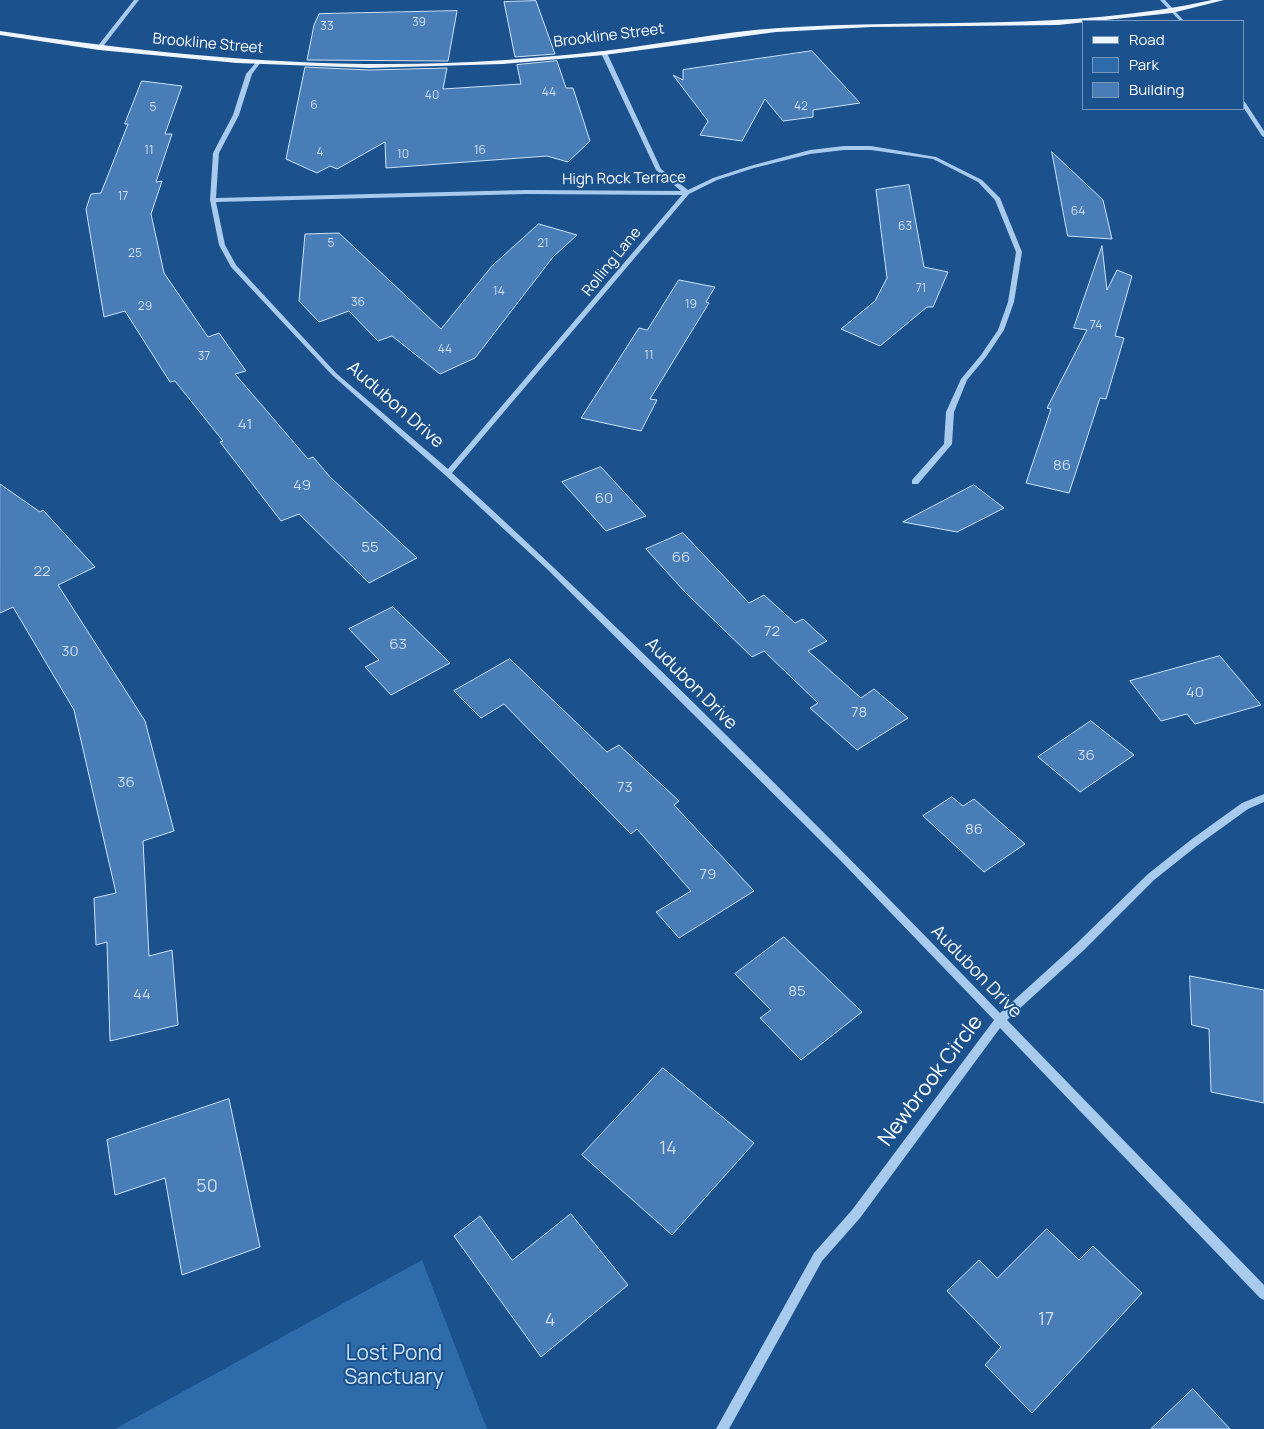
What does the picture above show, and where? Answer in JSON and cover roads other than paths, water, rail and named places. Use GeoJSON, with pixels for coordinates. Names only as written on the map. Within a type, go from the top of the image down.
{"type":"FeatureCollection","features":[{"type":"Feature","properties":{"kind":"main road","name":"Brookline Street"},"geometry":{"type":"LineString","coordinates":[[1086,20],[1172,11],[1221,0]]}},
{"type":"Feature","properties":{"kind":"main road","name":"Brookline Street"},"geometry":{"type":"LineString","coordinates":[[0,33],[99,48],[258,62],[388,65],[503,62],[604,53],[776,30],[872,25],[1058,23],[1082,20]]}},
{"type":"Feature","properties":{"kind":"street"},"geometry":{"type":"LineString","coordinates":[[99,48],[137,0]]}},
{"type":"Feature","properties":{"kind":"street"},"geometry":{"type":"LineString","coordinates":[[1162,0],[1181,20]]}},
{"type":"Feature","properties":{"kind":"street"},"geometry":{"type":"LineString","coordinates":[[604,53],[659,170],[687,193]]}},
{"type":"Feature","properties":{"kind":"street","name":"Audubon Drive"},"geometry":{"type":"LineString","coordinates":[[258,62],[249,74],[236,115],[216,153],[213,200],[222,245],[233,266],[334,374],[448,473],[548,565],[822,836],[1264,1294]]}},
{"type":"Feature","properties":{"kind":"street"},"geometry":{"type":"LineString","coordinates":[[1244,105],[1264,135]]}},
{"type":"Feature","properties":{"kind":"street","name":"High Rock Terrace"},"geometry":{"type":"LineString","coordinates":[[213,200],[525,192],[687,193],[715,179],[752,166],[810,152],[844,148],[890,150],[934,158],[980,181],[998,199],[1019,252],[1011,302],[1001,330],[984,356],[964,379],[950,412],[948,444],[915,482]]}},
{"type":"Feature","properties":{"kind":"street","name":"Rolling Lane"},"geometry":{"type":"LineString","coordinates":[[448,473],[588,312],[659,224],[687,193]]}},
{"type":"Feature","properties":{"kind":"street","name":"Newbrook Circle"},"geometry":{"type":"LineString","coordinates":[[722,1429],[818,1257],[856,1214],[1000,1020],[1080,947],[1150,877],[1246,806],[1264,798]]}},
{"type":"Feature","properties":{"kind":"park label","name":"Lost Pond Sanctuary"},"geometry":{"type":"Point","coordinates":[394,1366]}}]}
